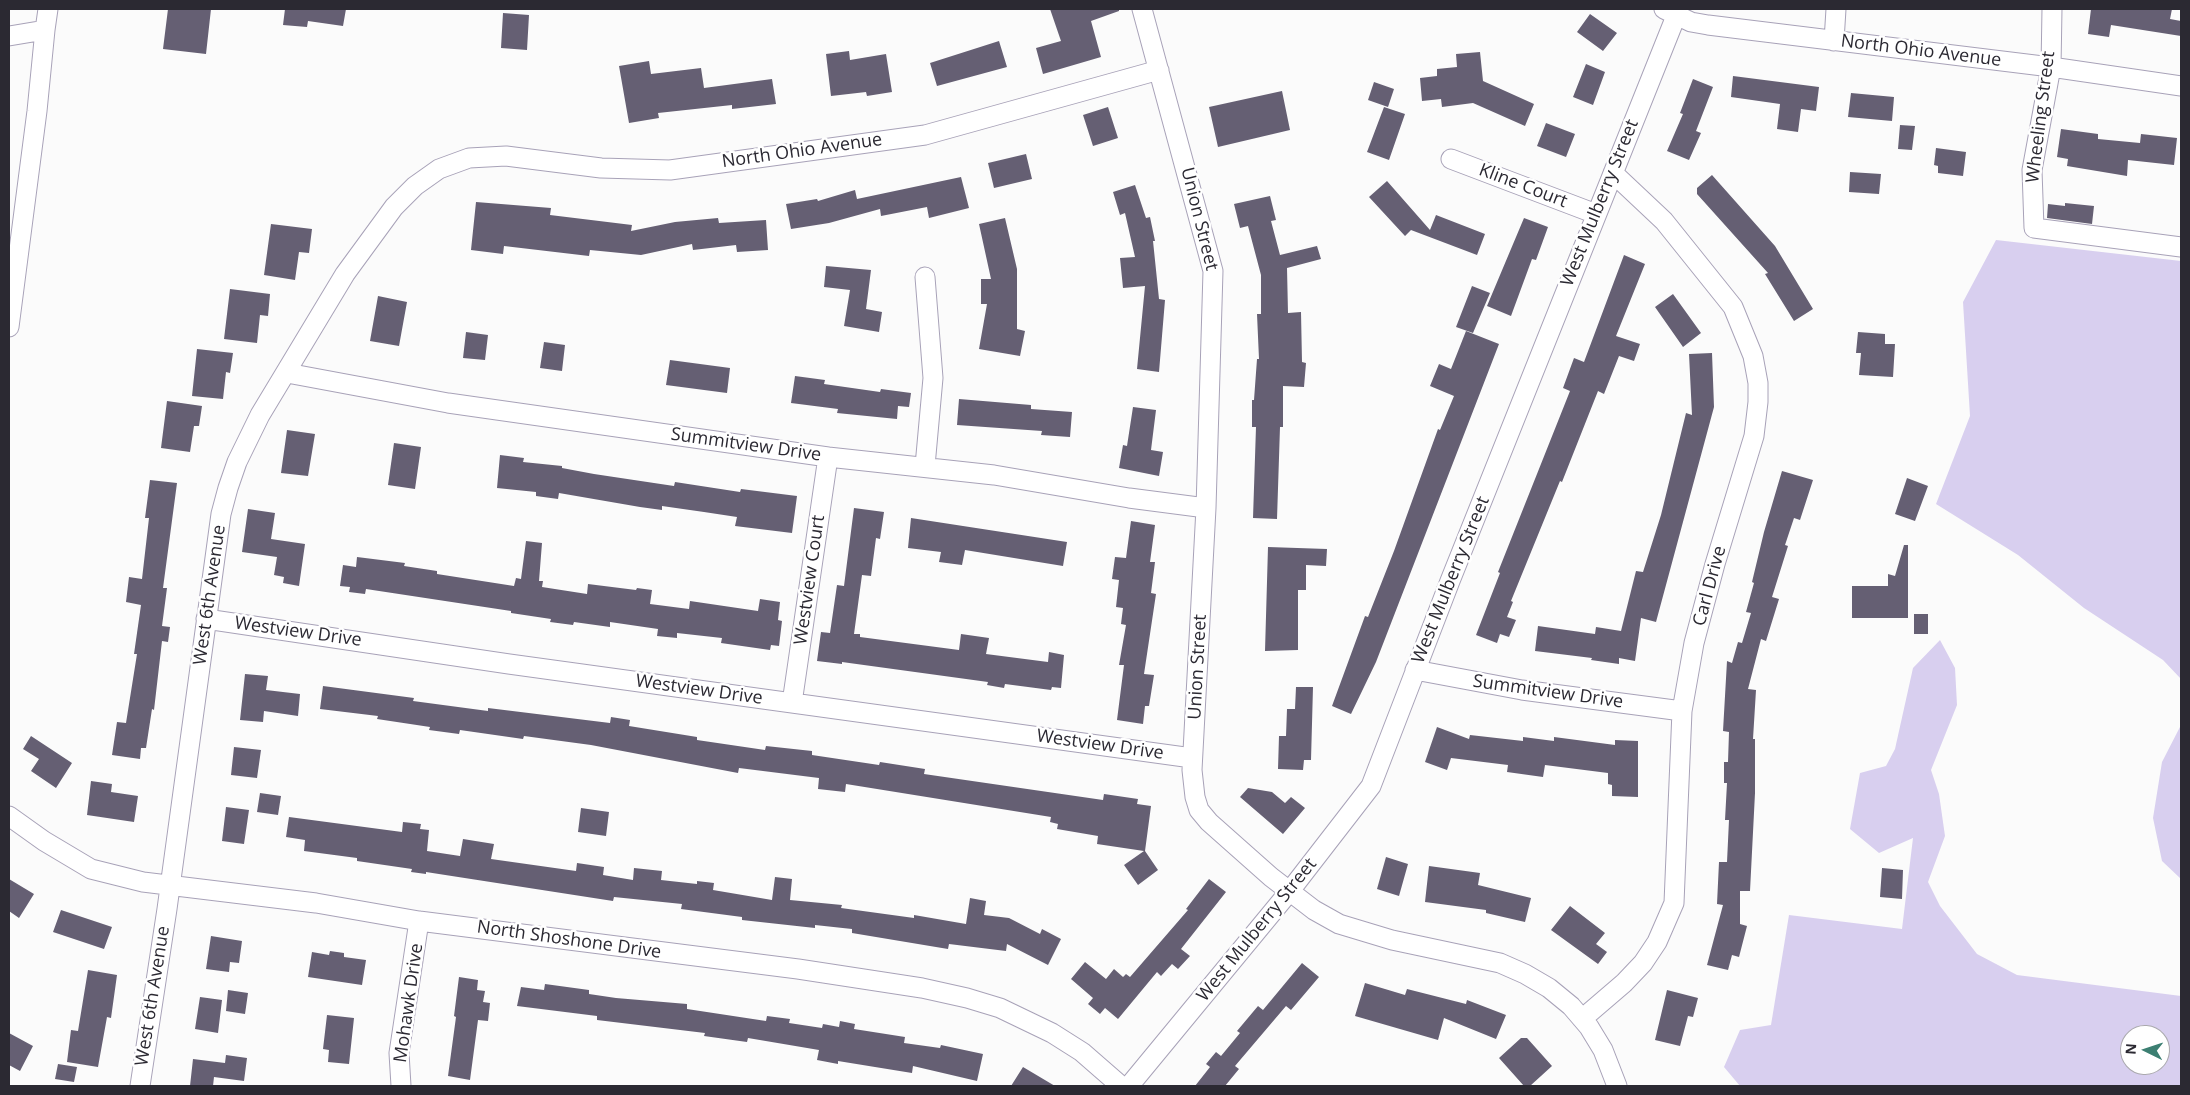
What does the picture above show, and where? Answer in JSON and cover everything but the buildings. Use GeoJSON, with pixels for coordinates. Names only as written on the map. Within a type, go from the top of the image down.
{"type":"FeatureCollection","features":[{"type":"Feature","properties":{"kind":"street"},"geometry":{"type":"LineString","coordinates":[[9,327],[48,9]]}},
{"type":"Feature","properties":{"kind":"street","name":"Union Street"},"geometry":{"type":"LineString","coordinates":[[1142,9],[1208,245],[1213,271],[1206,508],[1192,758],[1192,780],[1199,810],[1208,822],[1289,892],[1339,924],[1392,940],[1500,964],[1526,974],[1549,988],[1571,1006],[1582,1019],[1603,1050],[1617,1086]]}},
{"type":"Feature","properties":{"kind":"street"},"geometry":{"type":"LineString","coordinates":[[1834,41],[1836,9]]}},
{"type":"Feature","properties":{"kind":"street","name":"Wheeling Street"},"geometry":{"type":"LineString","coordinates":[[2052,9],[2051,67],[2032,170],[2034,228],[2181,247]]}},
{"type":"Feature","properties":{"kind":"street","name":"North Ohio Avenue"},"geometry":{"type":"LineString","coordinates":[[1670,12],[1708,25],[2051,67],[2181,86]]}},
{"type":"Feature","properties":{"kind":"street","name":"West Mulberry Street"},"geometry":{"type":"LineString","coordinates":[[1129,1086],[1289,892],[1371,786],[1415,670],[1613,173],[1670,12]]}},
{"type":"Feature","properties":{"kind":"street"},"geometry":{"type":"LineString","coordinates":[[9,36],[45,30]]}},
{"type":"Feature","properties":{"kind":"street","name":"North Ohio Avenue"},"geometry":{"type":"LineString","coordinates":[[439,169],[470,158],[487,155],[601,168],[670,170],[925,135],[1159,70]]}},
{"type":"Feature","properties":{"kind":"street","name":"Kline Court"},"geometry":{"type":"LineString","coordinates":[[1451,159],[1596,214]]}},
{"type":"Feature","properties":{"kind":"street","name":"West 6th Avenue"},"geometry":{"type":"LineString","coordinates":[[140,1086],[221,514],[228,488],[246,440],[365,244],[394,207],[416,186],[439,169]]}},
{"type":"Feature","properties":{"kind":"street","name":"Carl Drive"},"geometry":{"type":"LineString","coordinates":[[1582,1019],[1624,983],[1643,963],[1657,942],[1674,903],[1682,711],[1696,634],[1754,436],[1758,383],[1753,356],[1733,307],[1664,221],[1613,173]]}},
{"type":"Feature","properties":{"kind":"street"},"geometry":{"type":"LineString","coordinates":[[925,277],[934,378],[925,466]]}},
{"type":"Feature","properties":{"kind":"street","name":"Summitview Drive"},"geometry":{"type":"LineString","coordinates":[[287,373],[448,403],[828,457],[925,466],[994,475],[1129,498],[1206,508]]}},
{"type":"Feature","properties":{"kind":"street","name":"Westview Court"},"geometry":{"type":"LineString","coordinates":[[792,703],[828,457]]}},
{"type":"Feature","properties":{"kind":"street","name":"Westview Drive"},"geometry":{"type":"LineString","coordinates":[[206,619],[1192,758]]}},
{"type":"Feature","properties":{"kind":"street","name":"Summitview Drive"},"geometry":{"type":"LineString","coordinates":[[1415,670],[1522,690],[1682,711]]}},
{"type":"Feature","properties":{"kind":"street","name":"North Shoshone Drive"},"geometry":{"type":"LineString","coordinates":[[9,816],[44,841],[91,869],[169,886],[316,903],[419,921],[798,969],[922,988],[967,998],[1000,1008],[1052,1032],[1082,1052],[1121,1086]]}},
{"type":"Feature","properties":{"kind":"street","name":"Mohawk Drive"},"geometry":{"type":"LineString","coordinates":[[402,1086],[399,1053],[419,921]]}},
{"type":"Feature","properties":{"kind":"shaded area"},"geometry":{"type":"Polygon","coordinates":[[[1996,240],[2181,261],[2181,679],[2163,660],[2084,608],[2018,555],[1936,504],[1970,416],[1963,302],[1996,240]]]}},
{"type":"Feature","properties":{"kind":"shaded area"},"geometry":{"type":"Polygon","coordinates":[[[1940,640],[1955,668],[1957,705],[1931,770],[1939,794],[1945,836],[1928,882],[1940,906],[1977,954],[2017,975],[2181,996],[2181,1086],[1740,1086],[1724,1067],[1740,1030],[1771,1025],[1789,915],[1902,929],[1913,838],[1879,853],[1850,829],[1860,773],[1886,766],[1895,749],[1913,668],[1940,640]]]}},
{"type":"Feature","properties":{"kind":"shaded area"},"geometry":{"type":"Polygon","coordinates":[[[2181,725],[2181,879],[2162,861],[2153,818],[2162,762],[2181,725]]]}}]}
